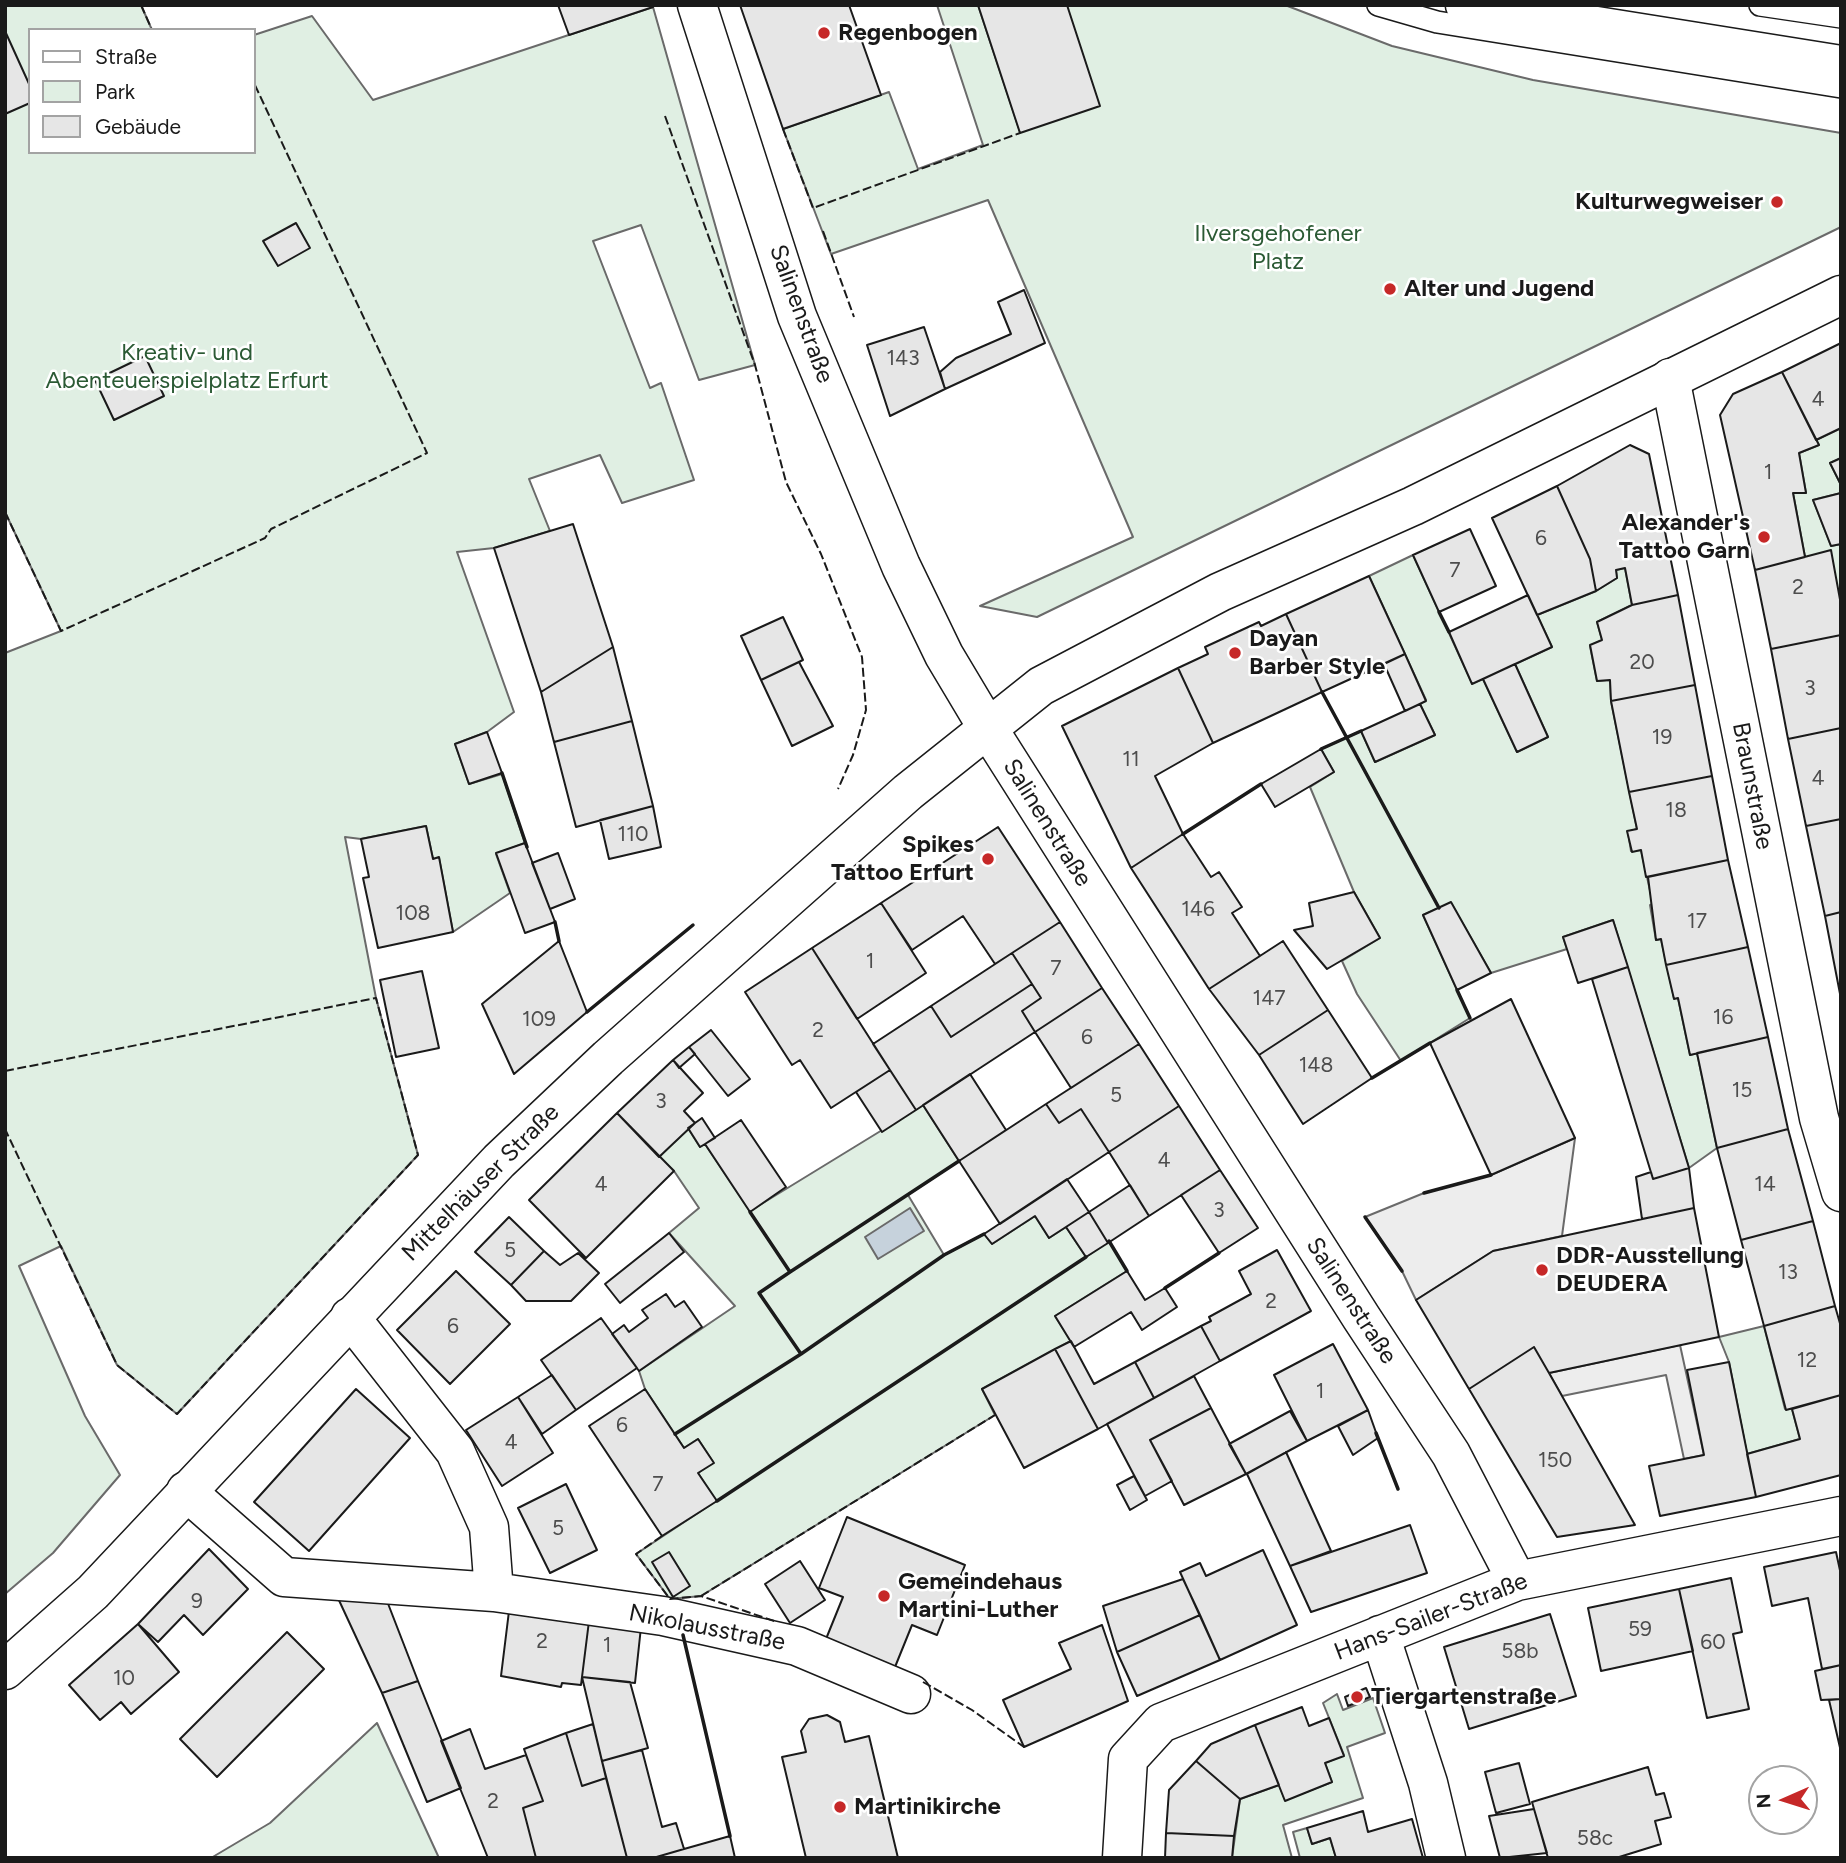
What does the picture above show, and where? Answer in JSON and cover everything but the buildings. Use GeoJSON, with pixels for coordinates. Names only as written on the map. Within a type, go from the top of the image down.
{"type":"FeatureCollection","features":[{"type":"Feature","properties":{"kind":"street","name":"Salinenstraße"},"geometry":{"type":"LineString","coordinates":[[697,5],[797,316],[901,566],[944,655],[1360,1317],[1451,1454],[1517,1581]]}},
{"type":"Feature","properties":{"kind":"street"},"geometry":{"type":"LineString","coordinates":[[1465,5],[1540,11],[1841,65]]}},
{"type":"Feature","properties":{"kind":"street"},"geometry":{"type":"LineString","coordinates":[[987,727],[1052,678],[1220,592],[1413,506],[1841,295]]}},
{"type":"Feature","properties":{"kind":"street","name":"Braunstraße"},"geometry":{"type":"LineString","coordinates":[[1670,378],[1818,1118],[1841,1192]]}},
{"type":"Feature","properties":{"kind":"street","name":"Mittelhäuser Straße"},"geometry":{"type":"LineString","coordinates":[[5,1670],[93,1592],[499,1161],[608,1058],[908,792],[987,727]]}},
{"type":"Feature","properties":{"kind":"street"},"geometry":{"type":"LineString","coordinates":[[350,1317],[455,1451],[489,1527],[494,1592]]}},
{"type":"Feature","properties":{"kind":"street","name":"Nikolausstraße"},"geometry":{"type":"LineString","coordinates":[[186,1491],[284,1577],[494,1592],[663,1616],[797,1646],[911,1694]]}},
{"type":"Feature","properties":{"kind":"street","name":"Hans-Sailer-Straße"},"geometry":{"type":"LineString","coordinates":[[1122,1858],[1128,1759],[1161,1723],[1517,1581],[1841,1516]]}},
{"type":"Feature","properties":{"kind":"street"},"geometry":{"type":"LineString","coordinates":[[1380,1635],[1428,1783],[1446,1858]]}},
{"type":"Feature","properties":{"kind":"lane"},"geometry":{"type":"LineString","coordinates":[[1378,5],[1437,22],[1841,87]]}},
{"type":"Feature","properties":{"kind":"lane"},"geometry":{"type":"LineString","coordinates":[[1759,5],[1841,17]]}},
{"type":"Feature","properties":{"kind":"green space","name":"Kreativ- und Abenteuerspielplatz Erfurt"},"geometry":{"type":"Polygon","coordinates":[[[5,5],[141,5],[151,28],[28,28],[28,154],[256,154],[256,34],[312,16],[373,100],[653,7],[755,365],[699,380],[641,225],[593,241],[650,388],[661,383],[694,480],[622,503],[600,455],[529,479],[550,531],[494,548],[457,552],[514,712],[487,732],[455,744],[469,784],[502,774],[525,843],[496,854],[510,893],[453,932],[439,858],[433,859],[426,826],[361,839],[345,837],[376,998],[418,1155],[177,1414],[117,1365],[61,1246],[19,1266],[85,1416],[120,1475],[53,1553],[5,1594],[5,653],[61,631],[5,512],[5,5]]]}},
{"type":"Feature","properties":{"kind":"green space","name":"Ilversgehofener Platz"},"geometry":{"type":"Polygon","coordinates":[[[937,5],[978,5],[1020,132],[1067,5],[1285,5],[1392,46],[1533,80],[1841,133],[1841,227],[1037,617],[980,606],[1133,537],[988,200],[831,254],[783,129],[889,92],[918,169],[983,145],[937,5]]]}},
{"type":"Feature","properties":{"kind":"green space"},"geometry":{"type":"Polygon","coordinates":[[[1841,428],[1841,458],[1830,463],[1841,485],[1841,493],[1813,500],[1831,546],[1841,544],[1841,605],[1805,557],[1793,493],[1806,493],[1799,453],[1819,445],[1816,440],[1841,428]]]}},
{"type":"Feature","properties":{"kind":"green space"},"geometry":{"type":"Polygon","coordinates":[[[1413,555],[1472,683],[1483,679],[1517,752],[1548,737],[1515,664],[1552,647],[1537,615],[1596,591],[1617,578],[1616,570],[1625,568],[1632,605],[1597,622],[1602,640],[1590,646],[1597,681],[1610,680],[1611,701],[1637,829],[1628,832],[1631,851],[1641,850],[1653,904],[1650,905],[1656,940],[1661,939],[1674,998],[1678,998],[1690,1055],[1697,1053],[1717,1148],[1689,1168],[1613,920],[1563,937],[1567,949],[1491,973],[1451,903],[1423,915],[1470,1018],[1401,1061],[1357,994],[1342,961],[1380,938],[1354,892],[1310,787],[1334,772],[1321,749],[1361,731],[1375,762],[1435,735],[1420,704],[1426,700],[1369,576],[1413,555]]]}},
{"type":"Feature","properties":{"kind":"green space"},"geometry":{"type":"Polygon","coordinates":[[[923,1105],[959,1161],[908,1195],[944,1255],[984,1234],[992,1244],[1035,1216],[1049,1238],[1066,1227],[1086,1257],[1109,1241],[1127,1271],[1055,1316],[1071,1341],[982,1389],[995,1415],[701,1596],[670,1599],[636,1554],[716,1501],[698,1473],[713,1462],[698,1439],[684,1448],[645,1389],[639,1371],[735,1306],[669,1233],[699,1208],[674,1171],[659,1157],[688,1128],[700,1147],[705,1144],[750,1211],[923,1105]]]}},
{"type":"Feature","properties":{"kind":"green space"},"geometry":{"type":"Polygon","coordinates":[[[1764,1326],[1785,1409],[1792,1409],[1800,1439],[1747,1454],[1729,1362],[1719,1337],[1764,1326]]]}},
{"type":"Feature","properties":{"kind":"green space"},"geometry":{"type":"Polygon","coordinates":[[[1337,1694],[1343,1710],[1373,1698],[1385,1733],[1347,1747],[1363,1798],[1283,1825],[1292,1858],[1232,1858],[1240,1799],[1279,1785],[1285,1800],[1332,1782],[1325,1763],[1344,1755],[1323,1703],[1337,1694]]]}},
{"type":"Feature","properties":{"kind":"green space"},"geometry":{"type":"Polygon","coordinates":[[[377,1723],[439,1858],[211,1858],[270,1823],[377,1723]]]}},
{"type":"Feature","properties":{"kind":"green space"},"geometry":{"type":"Polygon","coordinates":[[[1307,1828],[1312,1844],[1330,1838],[1336,1858],[1300,1858],[1293,1832],[1307,1828]]]}},
{"type":"Feature","properties":{"kind":"shaded area"},"geometry":{"type":"Polygon","coordinates":[[[1575,1138],[1562,1236],[1493,1251],[1416,1300],[1402,1271],[1365,1217],[1424,1193],[1491,1175],[1575,1138]]]}},
{"type":"Feature","properties":{"kind":"shaded area"},"geometry":{"type":"Polygon","coordinates":[[[910,1208],[924,1231],[878,1259],[865,1237],[910,1208]]]}},
{"type":"Feature","properties":{"kind":"shaded area"},"geometry":{"type":"Polygon","coordinates":[[[1680,1345],[1704,1455],[1684,1459],[1666,1375],[1562,1396],[1549,1373],[1680,1345]]]}},
{"type":"Feature","properties":{"kind":"fence"},"geometry":{"type":"LineString","coordinates":[[141,5],[151,28]]}},
{"type":"Feature","properties":{"kind":"fence"},"geometry":{"type":"LineString","coordinates":[[5,512],[61,631],[265,538],[271,529],[427,453],[256,87]]}},
{"type":"Feature","properties":{"kind":"fence"},"geometry":{"type":"LineString","coordinates":[[665,116],[755,365],[786,482],[821,554],[862,657],[866,710],[853,755],[838,789]]}},
{"type":"Feature","properties":{"kind":"fence"},"geometry":{"type":"LineString","coordinates":[[783,129],[813,208],[1020,133]]}},
{"type":"Feature","properties":{"kind":"fence"},"geometry":{"type":"LineString","coordinates":[[823,231],[854,317]]}},
{"type":"Feature","properties":{"kind":"fence"},"geometry":{"type":"LineString","coordinates":[[5,1071],[376,998],[418,1155],[177,1414],[117,1365],[5,1129]]}},
{"type":"Feature","properties":{"kind":"fence"},"geometry":{"type":"LineString","coordinates":[[701,1596],[995,1415]]}},
{"type":"Feature","properties":{"kind":"fence"},"geometry":{"type":"LineString","coordinates":[[662,1536],[636,1554],[670,1599],[701,1596],[777,1622]]}},
{"type":"Feature","properties":{"kind":"fence"},"geometry":{"type":"LineString","coordinates":[[923,1682],[972,1710],[1024,1747]]}},
{"type":"Feature","properties":{"kind":"wall"},"geometry":{"type":"LineString","coordinates":[[1439,612],[1449,632]]}},
{"type":"Feature","properties":{"kind":"wall"},"geometry":{"type":"LineString","coordinates":[[1322,692],[1439,908]]}},
{"type":"Feature","properties":{"kind":"wall"},"geometry":{"type":"LineString","coordinates":[[1321,749],[1361,731]]}},
{"type":"Feature","properties":{"kind":"wall"},"geometry":{"type":"LineString","coordinates":[[502,773],[527,847]]}},
{"type":"Feature","properties":{"kind":"wall"},"geometry":{"type":"LineString","coordinates":[[1183,834],[1261,784]]}},
{"type":"Feature","properties":{"kind":"wall"},"geometry":{"type":"LineString","coordinates":[[555,922],[559,941]]}},
{"type":"Feature","properties":{"kind":"wall"},"geometry":{"type":"LineString","coordinates":[[587,1012],[693,925]]}},
{"type":"Feature","properties":{"kind":"wall"},"geometry":{"type":"LineString","coordinates":[[1457,990],[1470,1018]]}},
{"type":"Feature","properties":{"kind":"wall"},"geometry":{"type":"LineString","coordinates":[[1372,1078],[1430,1043]]}},
{"type":"Feature","properties":{"kind":"wall"},"geometry":{"type":"LineString","coordinates":[[750,1212],[790,1272],[959,1161]]}},
{"type":"Feature","properties":{"kind":"wall"},"geometry":{"type":"LineString","coordinates":[[1424,1193],[1491,1175]]}},
{"type":"Feature","properties":{"kind":"wall"},"geometry":{"type":"LineString","coordinates":[[1365,1217],[1402,1271]]}},
{"type":"Feature","properties":{"kind":"wall"},"geometry":{"type":"LineString","coordinates":[[790,1272],[759,1293],[801,1354],[944,1255],[984,1234]]}},
{"type":"Feature","properties":{"kind":"wall"},"geometry":{"type":"LineString","coordinates":[[1109,1241],[1127,1271]]}},
{"type":"Feature","properties":{"kind":"wall"},"geometry":{"type":"LineString","coordinates":[[1165,1288],[1219,1253]]}},
{"type":"Feature","properties":{"kind":"wall"},"geometry":{"type":"LineString","coordinates":[[717,1501],[1086,1257]]}},
{"type":"Feature","properties":{"kind":"wall"},"geometry":{"type":"LineString","coordinates":[[675,1434],[801,1354]]}},
{"type":"Feature","properties":{"kind":"wall"},"geometry":{"type":"LineString","coordinates":[[1376,1433],[1398,1489]]}},
{"type":"Feature","properties":{"kind":"wall"},"geometry":{"type":"LineString","coordinates":[[683,1635],[730,1836]]}},
{"type":"Feature","properties":{"kind":"place","name":"Regenbogen"},"geometry":{"type":"Point","coordinates":[824,33]}},
{"type":"Feature","properties":{"kind":"place","name":"Kulturwegweiser"},"geometry":{"type":"Point","coordinates":[1777,202]}},
{"type":"Feature","properties":{"kind":"place","name":"Alter und Jugend"},"geometry":{"type":"Point","coordinates":[1390,289]}},
{"type":"Feature","properties":{"kind":"place","name":"Alexander's Tattoo Garn"},"geometry":{"type":"Point","coordinates":[1764,537]}},
{"type":"Feature","properties":{"kind":"place","name":"Dayan Barber Style"},"geometry":{"type":"Point","coordinates":[1235,653]}},
{"type":"Feature","properties":{"kind":"place","name":"Spikes Tattoo Erfurt"},"geometry":{"type":"Point","coordinates":[988,859]}},
{"type":"Feature","properties":{"kind":"place","name":"DDR-Ausstellung DEUDERA"},"geometry":{"type":"Point","coordinates":[1542,1270]}},
{"type":"Feature","properties":{"kind":"place","name":"Gemeindehaus Martini-Luther"},"geometry":{"type":"Point","coordinates":[884,1596]}},
{"type":"Feature","properties":{"kind":"place","name":"Tiergartenstraße"},"geometry":{"type":"Point","coordinates":[1357,1697]}},
{"type":"Feature","properties":{"kind":"place","name":"Martinikirche"},"geometry":{"type":"Point","coordinates":[840,1807]}}]}
